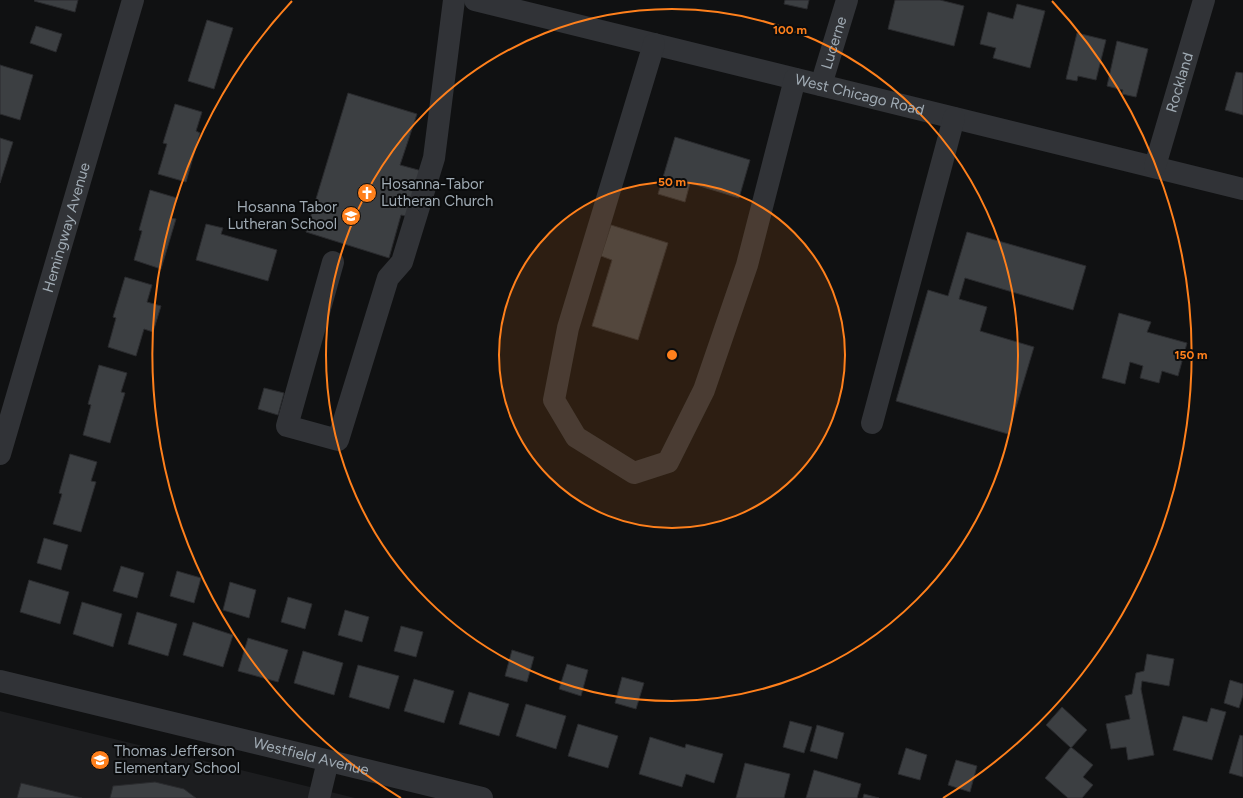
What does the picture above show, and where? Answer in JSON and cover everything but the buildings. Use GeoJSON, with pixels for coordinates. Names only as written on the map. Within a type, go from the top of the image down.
{"type":"FeatureCollection","features":[{"type":"Feature","properties":{"kind":"street","name":"Hemingway Avenue"},"geometry":{"type":"LineString","coordinates":[[0,454],[133,0]]}},
{"type":"Feature","properties":{"kind":"street"},"geometry":{"type":"LineString","coordinates":[[333,262],[287,426],[338,440],[388,278],[402,262],[434,158],[454,0]]}},
{"type":"Feature","properties":{"kind":"street","name":"Lucerne"},"geometry":{"type":"LineString","coordinates":[[821,86],[847,0]]}},
{"type":"Feature","properties":{"kind":"street","name":"Rockland"},"geometry":{"type":"LineString","coordinates":[[1155,166],[1204,0]]}},
{"type":"Feature","properties":{"kind":"street","name":"West Chicago Road"},"geometry":{"type":"LineString","coordinates":[[488,2],[821,86],[1155,166],[1243,189]]}},
{"type":"Feature","properties":{"kind":"street"},"geometry":{"type":"LineString","coordinates":[[654,44],[568,328],[554,400],[576,437],[634,473],[668,462],[704,390],[747,265],[795,79]]}},
{"type":"Feature","properties":{"kind":"street"},"geometry":{"type":"LineString","coordinates":[[872,423],[954,118]]}},
{"type":"Feature","properties":{"kind":"street","name":"Westfield Avenue"},"geometry":{"type":"LineString","coordinates":[[0,681],[482,798]]}},
{"type":"Feature","properties":{"kind":"street"},"geometry":{"type":"LineString","coordinates":[[319,798],[328,761]]}},
{"type":"Feature","properties":{"kind":"shaded area","name":"Thomas Jefferson Elementary School"},"geometry":{"type":"Polygon","coordinates":[[[0,711],[355,798],[0,798],[0,711]]]}},
{"type":"Feature","properties":{"kind":"place","name":"Hosanna-Tabor Lutheran Church"},"geometry":{"type":"Point","coordinates":[367,193]}},
{"type":"Feature","properties":{"kind":"place","name":"Hosanna Tabor Lutheran School"},"geometry":{"type":"Point","coordinates":[351,216]}},
{"type":"Feature","properties":{"kind":"place","name":"Thomas Jefferson Elementary School"},"geometry":{"type":"Point","coordinates":[100,760]}}]}
